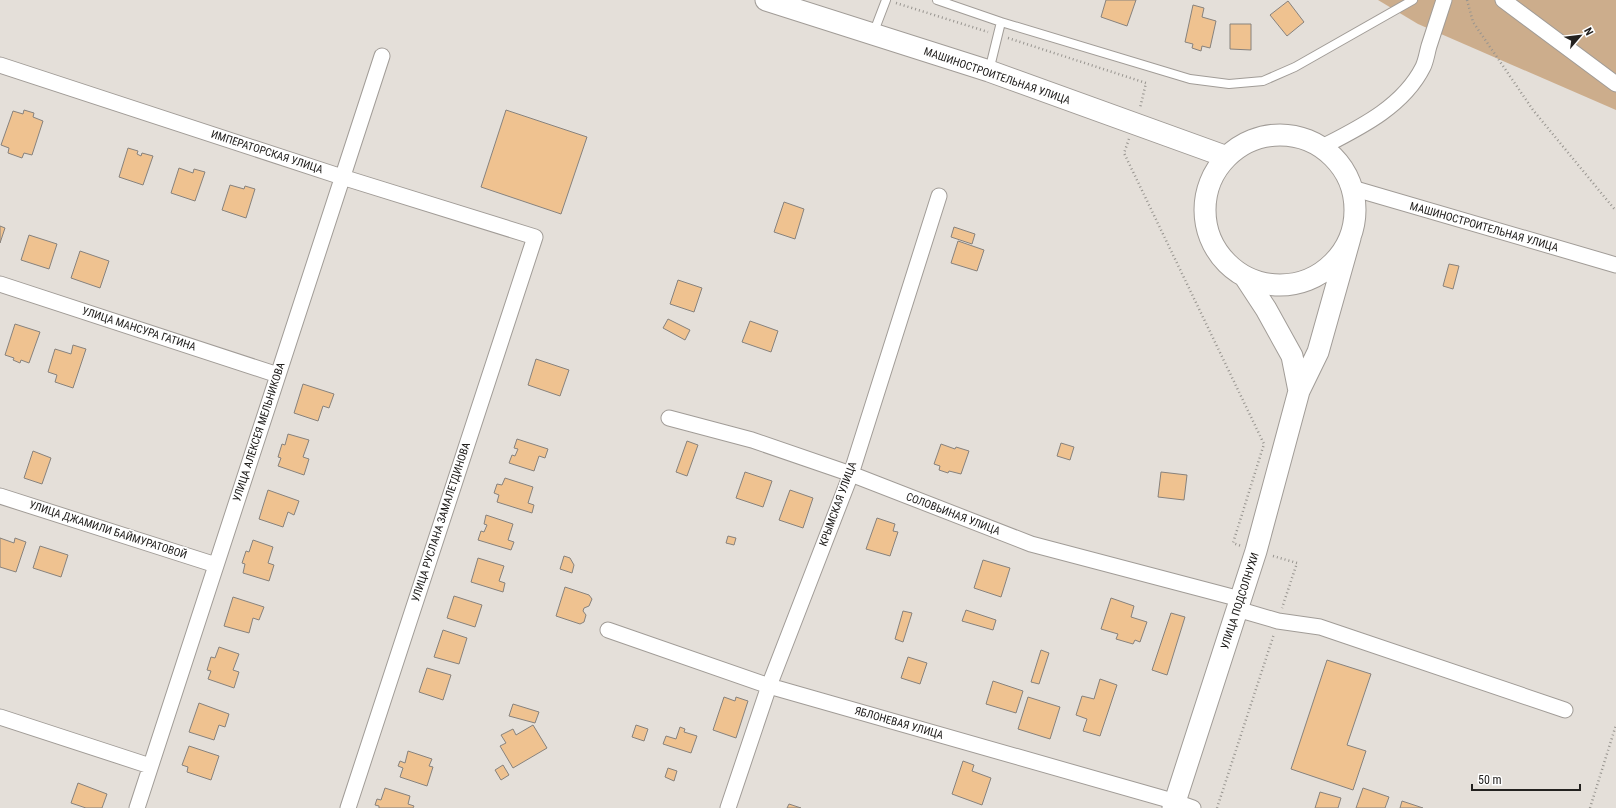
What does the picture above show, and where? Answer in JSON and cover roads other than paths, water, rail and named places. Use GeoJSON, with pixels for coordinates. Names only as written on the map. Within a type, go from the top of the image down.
{"type":"FeatureCollection","features":[{"type":"Feature","properties":{"kind":"street","name":"МАШИНОСТРОИТЕЛЬНАЯ УЛИЦА"},"geometry":{"type":"LineString","coordinates":[[766,0],[989,71],[1227,157]]}},
{"type":"Feature","properties":{"kind":"street"},"geometry":{"type":"LineString","coordinates":[[1322,147],[1364,125],[1384,112],[1411,84],[1422,67],[1444,0]]}},
{"type":"Feature","properties":{"kind":"street"},"geometry":{"type":"LineString","coordinates":[[1504,0],[1616,84]]}},
{"type":"Feature","properties":{"kind":"street","name":"УЛИЦА АЛЕКСЕЯ МЕЛЬНИКОВА"},"geometry":{"type":"LineString","coordinates":[[137,808],[382,56]]}},
{"type":"Feature","properties":{"kind":"street","name":"ИМПЕРАТОРСКАЯ УЛИЦА"},"geometry":{"type":"LineString","coordinates":[[0,65],[342,177],[535,237]]}},
{"type":"Feature","properties":{"kind":"street"},"geometry":{"type":"LineString","coordinates":[[1245,277],[1269,285],[1294,284],[1318,276],[1338,260],[1350,238],[1356,213],[1352,188],[1341,165],[1322,147],[1299,137],[1273,135],[1248,142],[1227,157],[1214,176],[1206,198],[1206,221],[1213,244],[1227,263],[1245,277],[1266,309],[1292,356],[1299,391]]}},
{"type":"Feature","properties":{"kind":"street","name":"МАШИНОСТРОИТЕЛЬНАЯ УЛИЦА"},"geometry":{"type":"LineString","coordinates":[[1352,188],[1616,266]]}},
{"type":"Feature","properties":{"kind":"street","name":"КРЫМСКАЯ УЛИЦА"},"geometry":{"type":"LineString","coordinates":[[728,808],[769,686],[851,474],[939,196]]}},
{"type":"Feature","properties":{"kind":"street","name":"УЛИЦА РУСЛАНА ЗАМАЛЕТДИНОВА"},"geometry":{"type":"LineString","coordinates":[[348,808],[535,237]]}},
{"type":"Feature","properties":{"kind":"street","name":"УЛИЦА ПОДСОЛНУХИ"},"geometry":{"type":"LineString","coordinates":[[1181,806],[1239,604],[1256,551],[1299,391],[1318,352],[1350,238]]}},
{"type":"Feature","properties":{"kind":"street","name":"УЛИЦА МАНСУРА ГАТИНА"},"geometry":{"type":"LineString","coordinates":[[0,284],[278,375]]}},
{"type":"Feature","properties":{"kind":"street","name":"СОЛОВЬИНАЯ УЛИЦА"},"geometry":{"type":"LineString","coordinates":[[668,418],[752,440],[851,474],[1031,544],[1239,604],[1278,621],[1320,627],[1565,710]]}},
{"type":"Feature","properties":{"kind":"street","name":"УЛИЦА ДЖАМИЛИ БАЙМУРАТОВОЙ"},"geometry":{"type":"LineString","coordinates":[[0,496],[216,565]]}},
{"type":"Feature","properties":{"kind":"street","name":"ЯБЛОНЕВАЯ УЛИЦА"},"geometry":{"type":"LineString","coordinates":[[608,630],[769,686],[1181,806]]}},
{"type":"Feature","properties":{"kind":"street"},"geometry":{"type":"LineString","coordinates":[[0,717],[150,766]]}},
{"type":"Feature","properties":{"kind":"lane"},"geometry":{"type":"LineString","coordinates":[[873,34],[886,0]]}},
{"type":"Feature","properties":{"kind":"lane"},"geometry":{"type":"LineString","coordinates":[[937,0],[1002,22],[1190,79],[1230,84],[1263,81],[1295,67],[1413,0]]}},
{"type":"Feature","properties":{"kind":"lane"},"geometry":{"type":"LineString","coordinates":[[989,71],[1002,22]]}}]}
